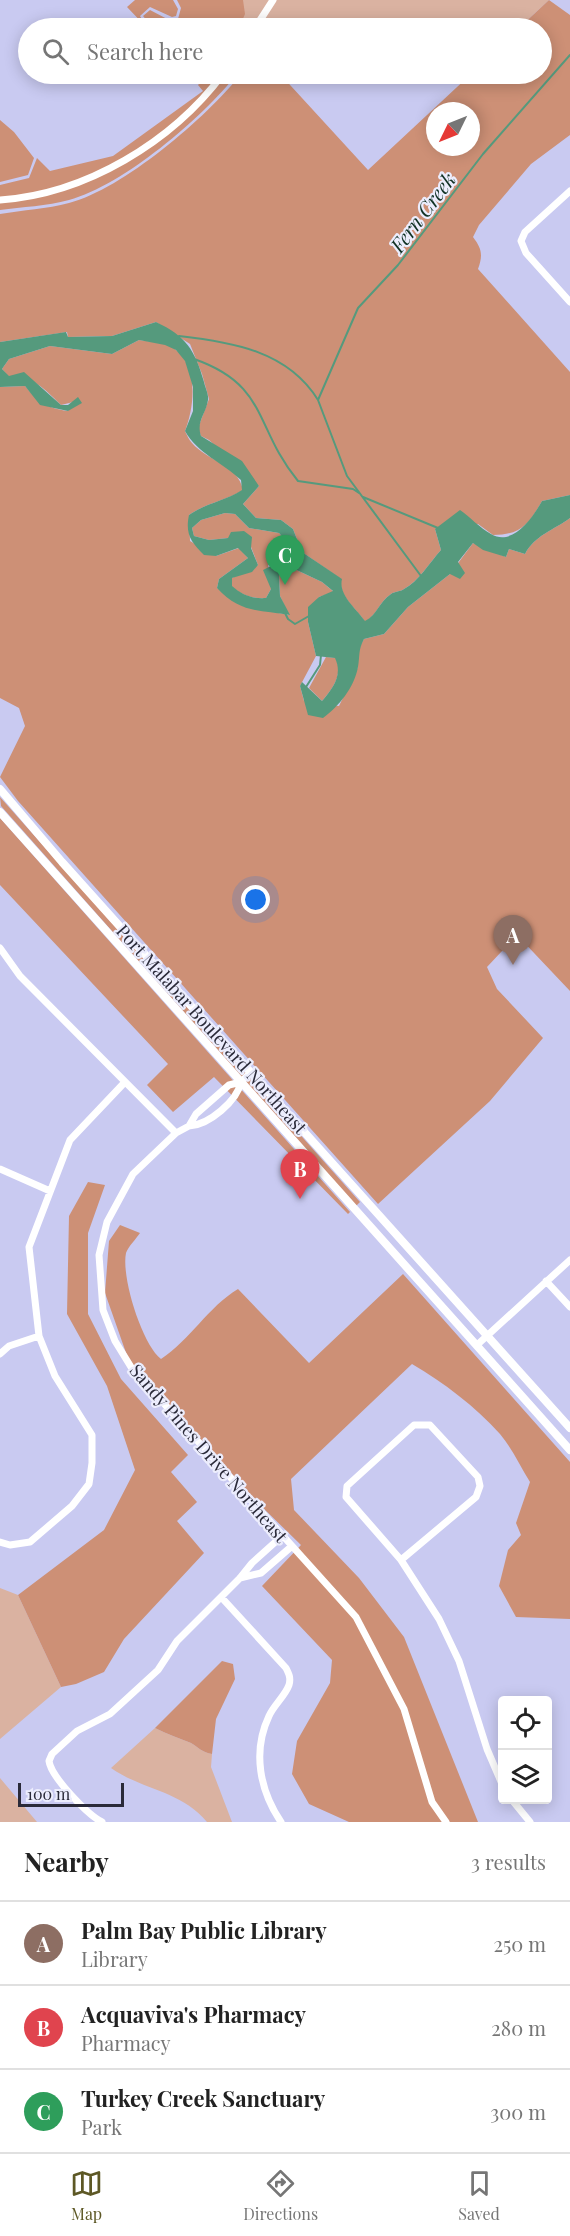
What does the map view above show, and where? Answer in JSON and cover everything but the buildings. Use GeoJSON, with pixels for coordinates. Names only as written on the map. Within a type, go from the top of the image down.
{"type":"FeatureCollection","features":[{"type":"Feature","properties":{"kind":"street"},"geometry":{"type":"LineString","coordinates":[[261,18],[273,0]]}},
{"type":"Feature","properties":{"kind":"street"},"geometry":{"type":"LineString","coordinates":[[2,200],[68,185],[144,149],[181,120],[216,84]]}},
{"type":"Feature","properties":{"kind":"street"},"geometry":{"type":"LineString","coordinates":[[570,191],[525,232],[521,242],[526,253],[570,302]]}},
{"type":"Feature","properties":{"kind":"street","name":"Port Malabar Boulevard Northeast"},"geometry":{"type":"LineString","coordinates":[[0,789],[62,862],[570,1428]]}},
{"type":"Feature","properties":{"kind":"street","name":"Port Malabar Boulevard Northeast"},"geometry":{"type":"LineString","coordinates":[[0,812],[570,1450]]}},
{"type":"Feature","properties":{"kind":"street"},"geometry":{"type":"LineString","coordinates":[[0,948],[20,976],[176,1133]]}},
{"type":"Feature","properties":{"kind":"street","name":"Sandy Pines Drive Northeast"},"geometry":{"type":"LineString","coordinates":[[251,1072],[241,1082],[229,1085],[196,1114],[189,1126],[176,1133],[133,1174],[107,1222],[99,1255],[104,1310],[115,1341],[131,1367],[356,1617],[404,1709],[432,1802],[446,1822]]}},
{"type":"Feature","properties":{"kind":"street"},"geometry":{"type":"LineString","coordinates":[[0,1542],[10,1545],[30,1542],[72,1506],[84,1492],[91,1474],[92,1435],[55,1376],[39,1335],[29,1247],[70,1140],[125,1082]]}},
{"type":"Feature","properties":{"kind":"street"},"geometry":{"type":"LineString","coordinates":[[189,1126],[203,1124],[212,1118],[239,1091],[241,1082]]}},
{"type":"Feature","properties":{"kind":"street"},"geometry":{"type":"LineString","coordinates":[[0,1169],[50,1191]]}},
{"type":"Feature","properties":{"kind":"street"},"geometry":{"type":"LineString","coordinates":[[406,1268],[417,1258]]}},
{"type":"Feature","properties":{"kind":"street"},"geometry":{"type":"LineString","coordinates":[[477,1345],[570,1260]]}},
{"type":"Feature","properties":{"kind":"street"},"geometry":{"type":"LineString","coordinates":[[546,1281],[570,1307]]}},
{"type":"Feature","properties":{"kind":"street"},"geometry":{"type":"LineString","coordinates":[[0,1354],[9,1346],[39,1335]]}},
{"type":"Feature","properties":{"kind":"street"},"geometry":{"type":"LineString","coordinates":[[401,1560],[476,1497],[480,1486],[478,1477],[430,1425],[425,1423],[414,1425],[346,1486],[349,1501],[401,1560],[439,1618],[459,1661],[487,1749],[498,1775]]}},
{"type":"Feature","properties":{"kind":"street"},"geometry":{"type":"LineString","coordinates":[[102,1822],[88,1812],[52,1771],[49,1761],[52,1754],[77,1731],[110,1714],[150,1678],[166,1660],[177,1641],[282,1536]]}},
{"type":"Feature","properties":{"kind":"street"},"geometry":{"type":"LineString","coordinates":[[240,1578],[261,1573],[292,1546]]}},
{"type":"Feature","properties":{"kind":"street"},"geometry":{"type":"LineString","coordinates":[[259,1557],[268,1567]]}},
{"type":"Feature","properties":{"kind":"street"},"geometry":{"type":"LineString","coordinates":[[222,1598],[285,1668],[290,1677],[288,1687],[269,1715],[263,1731],[260,1753],[262,1785],[281,1822]]}},
{"type":"Feature","properties":{"kind":"street"},"geometry":{"type":"LineString","coordinates":[[515,1804],[530,1822]]}},
{"type":"Feature","properties":{"kind":"shaded area"},"geometry":{"type":"Polygon","coordinates":[[[135,0],[173,0],[178,9],[176,16],[172,17],[150,7],[140,16],[141,18],[137,18],[127,7],[135,0]]]}},
{"type":"Feature","properties":{"kind":"shaded area"},"geometry":{"type":"Polygon","coordinates":[[[177,0],[243,0],[245,14],[243,18],[178,18],[181,8],[177,0]]]}},
{"type":"Feature","properties":{"kind":"shaded area"},"geometry":{"type":"Polygon","coordinates":[[[232,0],[549,0],[530,18],[231,18],[223,9],[232,0]]]}},
{"type":"Feature","properties":{"kind":"shaded area"},"geometry":{"type":"Polygon","coordinates":[[[549,0],[570,15],[570,135],[531,164],[479,225],[473,237],[481,252],[478,269],[570,372],[570,495],[542,501],[528,522],[511,533],[493,535],[478,524],[435,529],[441,550],[415,581],[387,597],[365,622],[345,597],[341,579],[302,552],[293,529],[281,520],[256,518],[243,504],[259,486],[209,440],[201,436],[198,428],[209,399],[190,344],[156,322],[112,336],[68,337],[67,332],[0,342],[0,214],[69,203],[114,183],[162,150],[207,111],[233,84],[289,84],[368,170],[426,116],[426,156],[480,156],[480,102],[441,102],[460,84],[552,84],[552,18],[530,18],[549,0]]]}},
{"type":"Feature","properties":{"kind":"shaded area"},"geometry":{"type":"Polygon","coordinates":[[[150,10],[165,18],[145,18],[143,16],[150,10]]]}},
{"type":"Feature","properties":{"kind":"shaded area"},"geometry":{"type":"Polygon","coordinates":[[[228,84],[183,129],[114,180],[69,200],[0,210],[0,185],[29,178],[37,158],[50,171],[113,156],[203,91],[198,85],[228,84]]]}},
{"type":"Feature","properties":{"kind":"shaded area"},"geometry":{"type":"Polygon","coordinates":[[[0,120],[14,132],[34,158],[28,175],[0,182],[0,120]]]}},
{"type":"Feature","properties":{"kind":"shaded area"},"geometry":{"type":"Polygon","coordinates":[[[156,322],[175,333],[188,345],[201,371],[208,396],[200,426],[201,436],[242,461],[259,486],[243,504],[256,518],[281,520],[293,529],[302,552],[342,579],[345,596],[365,621],[387,597],[409,586],[424,571],[441,550],[435,529],[460,510],[487,532],[499,537],[507,537],[521,528],[528,522],[542,501],[570,495],[570,518],[539,537],[525,554],[509,549],[506,557],[483,550],[473,543],[458,562],[465,573],[460,579],[450,574],[408,607],[384,634],[364,639],[356,675],[345,696],[323,718],[308,715],[300,686],[302,682],[322,701],[333,686],[338,670],[335,658],[316,656],[308,622],[308,607],[319,597],[333,591],[322,582],[288,566],[279,575],[280,596],[290,615],[242,606],[225,596],[217,588],[219,579],[248,558],[238,548],[216,556],[204,555],[190,537],[189,515],[242,490],[241,480],[196,446],[185,431],[193,411],[193,387],[185,361],[176,350],[165,345],[139,340],[112,354],[50,346],[9,359],[2,369],[9,376],[24,372],[61,405],[68,405],[78,397],[82,403],[68,411],[40,405],[25,386],[0,387],[0,342],[66,332],[68,337],[112,336],[156,322]],[[225,513],[201,520],[192,528],[194,536],[209,540],[228,538],[231,532],[244,531],[252,537],[251,548],[258,565],[252,572],[232,578],[232,586],[248,596],[266,598],[271,589],[263,570],[291,556],[288,543],[279,533],[249,528],[235,514],[225,513]]]}},
{"type":"Feature","properties":{"kind":"shaded area"},"geometry":{"type":"Polygon","coordinates":[[[139,340],[168,345],[183,358],[191,377],[192,389],[191,411],[185,431],[198,449],[235,474],[243,490],[189,515],[190,541],[216,556],[239,548],[248,558],[219,579],[217,588],[273,612],[289,615],[280,596],[279,575],[288,566],[322,582],[334,592],[319,597],[308,622],[316,656],[300,686],[304,701],[339,706],[358,667],[358,650],[364,639],[384,634],[408,607],[450,574],[473,543],[506,557],[509,549],[525,554],[539,537],[570,518],[570,991],[517,935],[487,967],[497,989],[543,1038],[490,1101],[378,1204],[18,801],[0,777],[25,726],[19,708],[0,698],[0,387],[25,386],[44,404],[61,410],[68,411],[73,402],[61,405],[38,384],[24,377],[9,377],[2,369],[9,359],[50,346],[112,354],[139,340]]]}},
{"type":"Feature","properties":{"kind":"shaded area"},"geometry":{"type":"Polygon","coordinates":[[[225,513],[235,514],[249,528],[279,533],[288,543],[291,555],[268,565],[271,589],[266,598],[248,596],[232,587],[232,578],[258,565],[251,547],[228,538],[209,540],[194,536],[192,528],[201,520],[225,513]]]}},
{"type":"Feature","properties":{"kind":"shaded area"},"geometry":{"type":"Polygon","coordinates":[[[326,657],[336,658],[338,676],[322,701],[309,688],[326,657]]]}},
{"type":"Feature","properties":{"kind":"shaded area"},"geometry":{"type":"Polygon","coordinates":[[[0,797],[360,1202],[356,1206],[1,806],[0,797]]]}},
{"type":"Feature","properties":{"kind":"shaded area"},"geometry":{"type":"Polygon","coordinates":[[[0,818],[350,1212],[348,1214],[214,1077],[173,1112],[147,1085],[168,1064],[0,885],[0,818]]]}},
{"type":"Feature","properties":{"kind":"shaded area"},"geometry":{"type":"Polygon","coordinates":[[[88,1182],[105,1185],[88,1233],[88,1314],[121,1379],[188,1455],[171,1472],[197,1502],[177,1521],[204,1553],[124,1639],[104,1672],[76,1684],[61,1687],[18,1595],[104,1530],[135,1470],[107,1386],[67,1314],[69,1216],[88,1182]]]}},
{"type":"Feature","properties":{"kind":"shaded area"},"geometry":{"type":"Polygon","coordinates":[[[120,1225],[140,1233],[126,1253],[127,1278],[140,1325],[161,1359],[181,1343],[217,1305],[238,1289],[309,1363],[403,1274],[570,1462],[570,1619],[516,1617],[499,1586],[508,1550],[521,1535],[516,1523],[530,1482],[500,1434],[480,1414],[436,1379],[412,1364],[291,1479],[294,1510],[359,1578],[404,1637],[478,1822],[349,1822],[309,1804],[292,1774],[297,1741],[330,1683],[332,1660],[262,1586],[301,1545],[260,1505],[172,1407],[131,1367],[105,1293],[109,1241],[120,1225]]]}},
{"type":"Feature","properties":{"kind":"shaded area"},"geometry":{"type":"Polygon","coordinates":[[[0,1588],[18,1595],[61,1687],[0,1739],[0,1588]]]}},
{"type":"Feature","properties":{"kind":"shaded area"},"geometry":{"type":"Polygon","coordinates":[[[222,1661],[233,1664],[235,1679],[216,1719],[212,1754],[155,1728],[222,1661]]]}},
{"type":"Feature","properties":{"kind":"shaded area"},"geometry":{"type":"Polygon","coordinates":[[[155,1728],[212,1754],[211,1767],[232,1822],[207,1822],[185,1803],[111,1768],[155,1728]]]}},
{"type":"Feature","properties":{"kind":"shaded area"},"geometry":{"type":"Polygon","coordinates":[[[0,1778],[37,1822],[0,1822],[0,1778]]]}},
{"type":"Feature","properties":{"kind":"waterway","name":"Fern Creek"},"geometry":{"type":"LineString","coordinates":[[552,75],[570,55]]}},
{"type":"Feature","properties":{"kind":"waterway","name":"Fern Creek"},"geometry":{"type":"LineString","coordinates":[[421,576],[347,476],[318,400],[358,308],[398,265],[483,154],[545,84]]}},
{"type":"Feature","properties":{"kind":"waterway","name":"Fern Creek"},"geometry":{"type":"LineString","coordinates":[[179,336],[238,346],[275,360],[306,383],[318,400]]}},
{"type":"Feature","properties":{"kind":"waterway"},"geometry":{"type":"LineString","coordinates":[[194,359],[218,370],[236,382],[248,395],[284,462],[298,481],[353,489],[359,493]]}},
{"type":"Feature","properties":{"kind":"waterway"},"geometry":{"type":"LineString","coordinates":[[363,497],[438,528]]}},
{"type":"Feature","properties":{"kind":"waterway"},"geometry":{"type":"LineString","coordinates":[[284,611],[288,619],[295,624],[309,616]]}},
{"type":"Feature","properties":{"kind":"waterway"},"geometry":{"type":"LineString","coordinates":[[306,687],[320,665],[321,655]]}},
{"type":"Feature","properties":{"kind":"place","name":"Turkey Creek Sanctuary"},"geometry":{"type":"Point","coordinates":[285,585]}},
{"type":"Feature","properties":{"kind":"place","name":"Palm Bay Public Library"},"geometry":{"type":"Point","coordinates":[513,965]}},
{"type":"Feature","properties":{"kind":"place","name":"Acquaviva's Pharmacy"},"geometry":{"type":"Point","coordinates":[300,1199]}}]}
